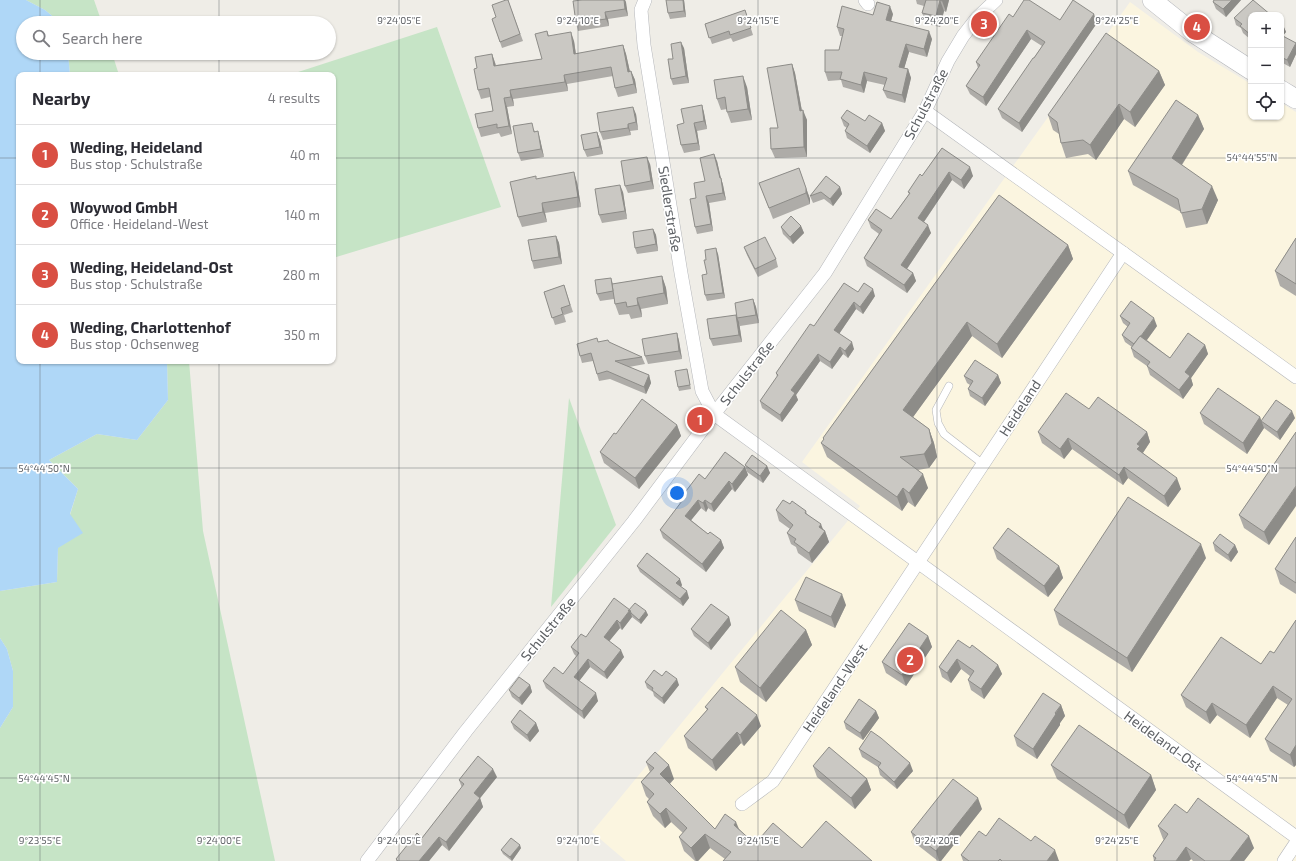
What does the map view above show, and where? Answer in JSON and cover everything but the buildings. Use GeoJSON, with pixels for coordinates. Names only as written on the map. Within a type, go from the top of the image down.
{"type":"FeatureCollection","features":[{"type":"Feature","properties":{"kind":"main road"},"geometry":{"type":"LineString","coordinates":[[1152,0],[1192,32],[1248,68]]}},
{"type":"Feature","properties":{"kind":"main road"},"geometry":{"type":"LineString","coordinates":[[1284,92],[1296,99]]}},
{"type":"Feature","properties":{"kind":"street","name":"Siedlerstraße"},"geometry":{"type":"LineString","coordinates":[[645,0],[641,10],[644,45],[681,272],[702,391],[714,414]]}},
{"type":"Feature","properties":{"kind":"street","name":"Schulstraße"},"geometry":{"type":"LineString","coordinates":[[367,861],[466,731],[634,521],[714,414],[825,272],[925,111],[948,61],[963,36],[977,18],[996,0]]}},
{"type":"Feature","properties":{"kind":"street"},"geometry":{"type":"LineString","coordinates":[[925,111],[1296,377]]}},
{"type":"Feature","properties":{"kind":"street","name":"Heideland"},"geometry":{"type":"LineString","coordinates":[[918,563],[1123,253]]}},
{"type":"Feature","properties":{"kind":"street"},"geometry":{"type":"LineString","coordinates":[[714,414],[918,563]]}},
{"type":"Feature","properties":{"kind":"street","name":"Heideland-Ost"},"geometry":{"type":"LineString","coordinates":[[918,563],[1296,837]]}},
{"type":"Feature","properties":{"kind":"street","name":"Heideland-West"},"geometry":{"type":"LineString","coordinates":[[742,804],[773,782],[918,563]]}},
{"type":"Feature","properties":{"kind":"street"},"geometry":{"type":"LineString","coordinates":[[1284,861],[1296,843]]}},
{"type":"Feature","properties":{"kind":"lane"},"geometry":{"type":"LineString","coordinates":[[949,386],[936,410],[938,423],[944,434],[983,464]]}},
{"type":"Feature","properties":{"kind":"shaded area"},"geometry":{"type":"Polygon","coordinates":[[[1130,2],[1198,52],[1248,82],[1248,120],[1284,120],[1284,105],[1296,112],[1296,861],[626,861],[592,832],[860,506],[802,462],[1130,2]]]}},
{"type":"Feature","properties":{"kind":"green space"},"geometry":{"type":"Polygon","coordinates":[[[26,0],[94,0],[100,16],[52,16],[45,10],[26,0]]]}},
{"type":"Feature","properties":{"kind":"green space"},"geometry":{"type":"Polygon","coordinates":[[[437,27],[501,207],[336,257],[336,72],[298,72],[437,27]]]}},
{"type":"Feature","properties":{"kind":"green space"},"geometry":{"type":"Polygon","coordinates":[[[69,60],[114,60],[118,72],[70,72],[69,60]]]}},
{"type":"Feature","properties":{"kind":"green space"},"geometry":{"type":"Polygon","coordinates":[[[167,364],[189,364],[203,531],[275,861],[0,861],[0,728],[13,707],[13,671],[7,649],[0,638],[0,591],[57,582],[58,548],[78,489],[49,460],[97,434],[137,440],[168,400],[167,364]]]}},
{"type":"Feature","properties":{"kind":"green space"},"geometry":{"type":"Polygon","coordinates":[[[569,398],[616,525],[551,607],[569,398]]]}},
{"type":"Feature","properties":{"kind":"water"},"geometry":{"type":"Polygon","coordinates":[[[0,0],[26,0],[45,10],[52,16],[16,16],[16,60],[69,60],[70,72],[16,72],[16,364],[167,364],[168,400],[137,440],[97,434],[49,460],[78,489],[70,514],[83,533],[58,548],[57,582],[0,591],[0,0]]]}},
{"type":"Feature","properties":{"kind":"water"},"geometry":{"type":"Polygon","coordinates":[[[0,638],[7,649],[13,671],[13,707],[0,728],[0,638]]]}},
{"type":"Feature","properties":{"kind":"place","name":"Weding, Heideland-Ost"},"geometry":{"type":"Point","coordinates":[984,24]}},
{"type":"Feature","properties":{"kind":"place","name":"Weding, Charlottenhof"},"geometry":{"type":"Point","coordinates":[1197,27]}},
{"type":"Feature","properties":{"kind":"place","name":"Weding, Heideland"},"geometry":{"type":"Point","coordinates":[700,420]}},
{"type":"Feature","properties":{"kind":"place","name":"Woywod GmbH"},"geometry":{"type":"Point","coordinates":[910,660]}}]}
